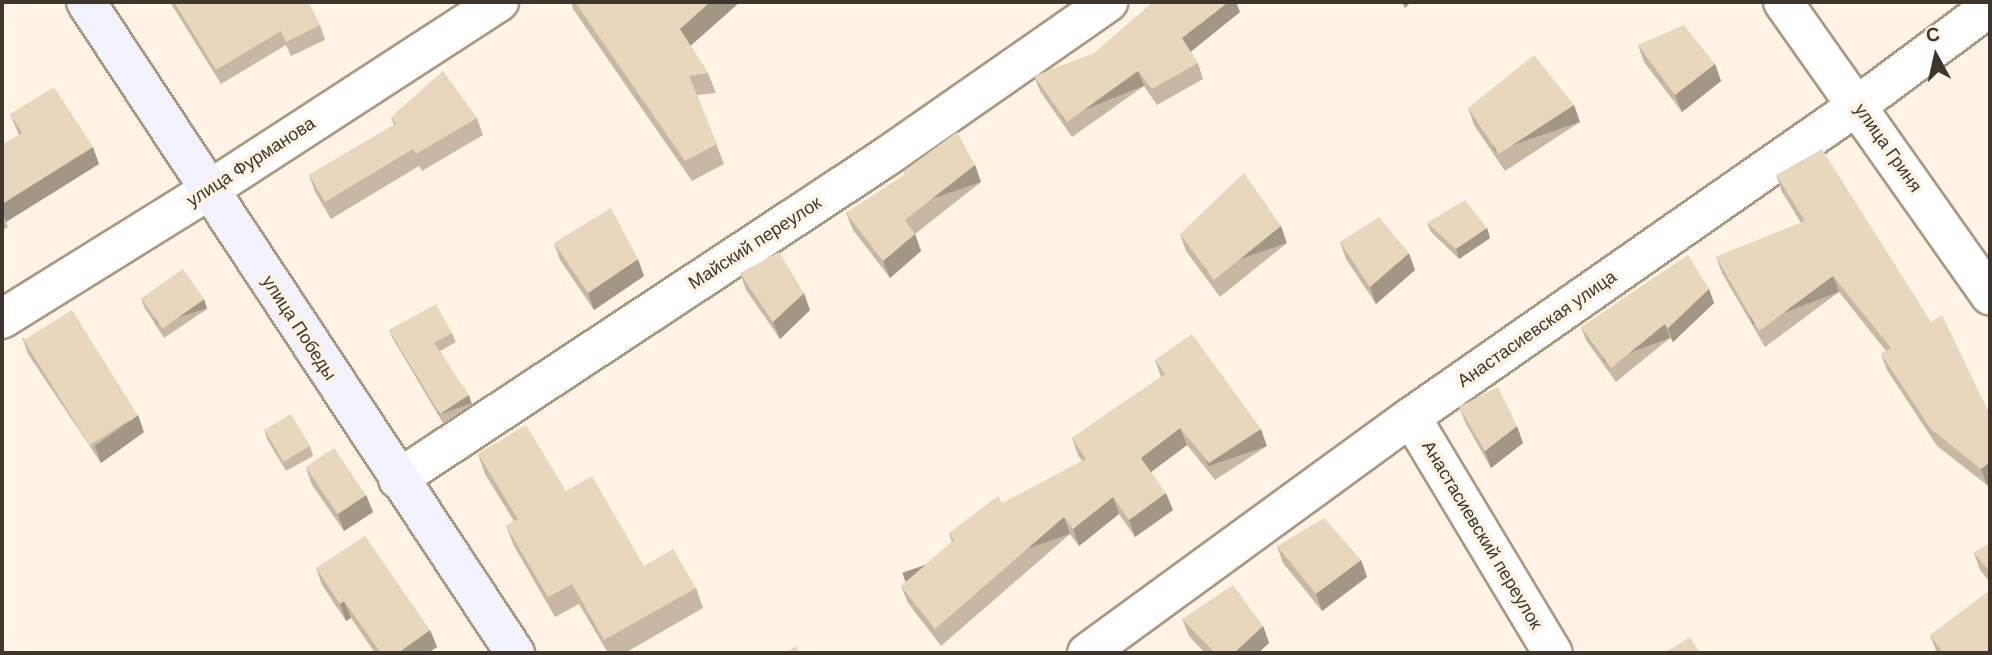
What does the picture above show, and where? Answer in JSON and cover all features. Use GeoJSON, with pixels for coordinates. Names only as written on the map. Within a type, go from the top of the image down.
{"type":"FeatureCollection","features":[{"type":"Feature","properties":{"kind":"street","name":"улица Победы"},"geometry":{"type":"LineString","coordinates":[[86,2],[515,653]]}},
{"type":"Feature","properties":{"kind":"street","name":"улица Фурманова"},"geometry":{"type":"LineString","coordinates":[[2,319],[209,190],[499,2]]}},
{"type":"Feature","properties":{"kind":"street","name":"Майский переулок"},"geometry":{"type":"LineString","coordinates":[[398,479],[886,156],[1108,2]]}},
{"type":"Feature","properties":{"kind":"street","name":"улица Гриня"},"geometry":{"type":"LineString","coordinates":[[1783,2],[1990,295]]}},
{"type":"Feature","properties":{"kind":"street","name":"Анастасиевская улица"},"geometry":{"type":"LineString","coordinates":[[1087,653],[1411,417],[1858,105],[1990,7]]}},
{"type":"Feature","properties":{"kind":"street","name":"Анастасиевский переулок"},"geometry":{"type":"LineString","coordinates":[[1411,417],[1553,653]]}},
{"type":"Feature","properties":{"kind":"building"},"geometry":{"type":"Polygon","coordinates":[[[174,2],[308,2],[320,25],[286,42],[281,31],[216,70],[174,2]]]}},
{"type":"Feature","properties":{"kind":"building"},"geometry":{"type":"Polygon","coordinates":[[[575,2],[710,2],[680,29],[708,73],[689,76],[717,144],[685,161],[575,2]]]}},
{"type":"Feature","properties":{"kind":"building"},"geometry":{"type":"Polygon","coordinates":[[[1153,2],[1228,2],[1182,38],[1198,63],[1152,89],[1138,71],[1067,122],[1034,76],[1094,53],[1153,2]]]}},
{"type":"Feature","properties":{"kind":"building"},"geometry":{"type":"Polygon","coordinates":[[[1684,25],[1715,64],[1675,95],[1638,45],[1684,25]]]}},
{"type":"Feature","properties":{"kind":"building"},"geometry":{"type":"Polygon","coordinates":[[[1534,55],[1574,105],[1499,154],[1468,108],[1534,55]]]}},
{"type":"Feature","properties":{"kind":"building"},"geometry":{"type":"Polygon","coordinates":[[[443,71],[477,118],[416,154],[413,149],[325,202],[309,175],[396,124],[391,117],[443,71]]]}},
{"type":"Feature","properties":{"kind":"building"},"geometry":{"type":"Polygon","coordinates":[[[54,87],[93,147],[2,204],[2,145],[22,133],[10,114],[54,87]]]}},
{"type":"Feature","properties":{"kind":"building"},"geometry":{"type":"Polygon","coordinates":[[[957,132],[975,165],[905,220],[915,234],[883,261],[846,213],[906,174],[904,171],[957,132]]]}},
{"type":"Feature","properties":{"kind":"building"},"geometry":{"type":"Polygon","coordinates":[[[1822,149],[1931,322],[1942,315],[1990,415],[1990,462],[1981,469],[1931,429],[1881,354],[1891,348],[1833,276],[1759,331],[1716,257],[1805,221],[1776,175],[1822,149]]]}},
{"type":"Feature","properties":{"kind":"building"},"geometry":{"type":"Polygon","coordinates":[[[1244,173],[1281,226],[1214,280],[1180,234],[1244,173]]]}},
{"type":"Feature","properties":{"kind":"building"},"geometry":{"type":"Polygon","coordinates":[[[1465,200],[1487,228],[1456,249],[1427,223],[1465,200]]]}},
{"type":"Feature","properties":{"kind":"building"},"geometry":{"type":"Polygon","coordinates":[[[611,208],[638,259],[588,293],[554,243],[611,208]]]}},
{"type":"Feature","properties":{"kind":"building"},"geometry":{"type":"Polygon","coordinates":[[[1379,217],[1409,253],[1370,287],[1340,242],[1379,217]]]}},
{"type":"Feature","properties":{"kind":"building"},"geometry":{"type":"Polygon","coordinates":[[[779,252],[804,293],[773,322],[740,273],[779,252]]]}},
{"type":"Feature","properties":{"kind":"building"},"geometry":{"type":"Polygon","coordinates":[[[1688,255],[1709,289],[1668,328],[1665,324],[1611,368],[1581,327],[1688,255]]]}},
{"type":"Feature","properties":{"kind":"building"},"geometry":{"type":"Polygon","coordinates":[[[183,269],[204,299],[162,329],[141,298],[183,269]]]}},
{"type":"Feature","properties":{"kind":"building"},"geometry":{"type":"Polygon","coordinates":[[[436,304],[452,333],[434,343],[469,395],[440,414],[389,330],[436,304]]]}},
{"type":"Feature","properties":{"kind":"building"},"geometry":{"type":"Polygon","coordinates":[[[72,310],[138,415],[89,445],[24,340],[72,310]]]}},
{"type":"Feature","properties":{"kind":"building"},"geometry":{"type":"Polygon","coordinates":[[[1192,334],[1261,429],[1209,463],[1180,428],[1141,458],[1166,493],[1129,520],[1113,497],[1073,529],[1064,517],[935,629],[901,586],[954,540],[949,533],[998,496],[1002,503],[1086,459],[1072,438],[1165,374],[1155,360],[1192,334]]]}},
{"type":"Feature","properties":{"kind":"building"},"geometry":{"type":"Polygon","coordinates":[[[1498,387],[1517,426],[1485,451],[1459,407],[1498,387]]]}},
{"type":"Feature","properties":{"kind":"building"},"geometry":{"type":"Polygon","coordinates":[[[291,414],[310,446],[283,462],[264,430],[291,414]]]}},
{"type":"Feature","properties":{"kind":"building"},"geometry":{"type":"Polygon","coordinates":[[[526,425],[566,491],[592,476],[644,566],[673,549],[696,588],[604,640],[572,584],[548,597],[506,526],[518,519],[478,454],[526,425]]]}},
{"type":"Feature","properties":{"kind":"building"},"geometry":{"type":"Polygon","coordinates":[[[334,448],[366,495],[338,514],[306,467],[334,448]]]}},
{"type":"Feature","properties":{"kind":"building"},"geometry":{"type":"Polygon","coordinates":[[[1324,518],[1361,560],[1316,594],[1277,546],[1324,518]]]}},
{"type":"Feature","properties":{"kind":"building"},"geometry":{"type":"Polygon","coordinates":[[[365,536],[430,630],[398,653],[381,653],[344,601],[340,604],[316,568],[365,536]]]}},
{"type":"Feature","properties":{"kind":"building"},"geometry":{"type":"Polygon","coordinates":[[[1990,543],[1990,572],[1974,553],[1990,543]]]}},
{"type":"Feature","properties":{"kind":"building"},"geometry":{"type":"Polygon","coordinates":[[[1233,585],[1263,626],[1234,653],[1215,653],[1182,619],[1233,585]]]}},
{"type":"Feature","properties":{"kind":"building"},"geometry":{"type":"Polygon","coordinates":[[[1990,590],[1990,649],[1984,653],[1943,653],[1930,635],[1990,590]]]}},
{"type":"Feature","properties":{"kind":"building"},"geometry":{"type":"Polygon","coordinates":[[[1690,637],[1700,653],[1664,653],[1690,637]]]}},
{"type":"Feature","properties":{"kind":"building"},"geometry":{"type":"Polygon","coordinates":[[[796,646],[800,653],[785,653],[796,646]]]}}]}
